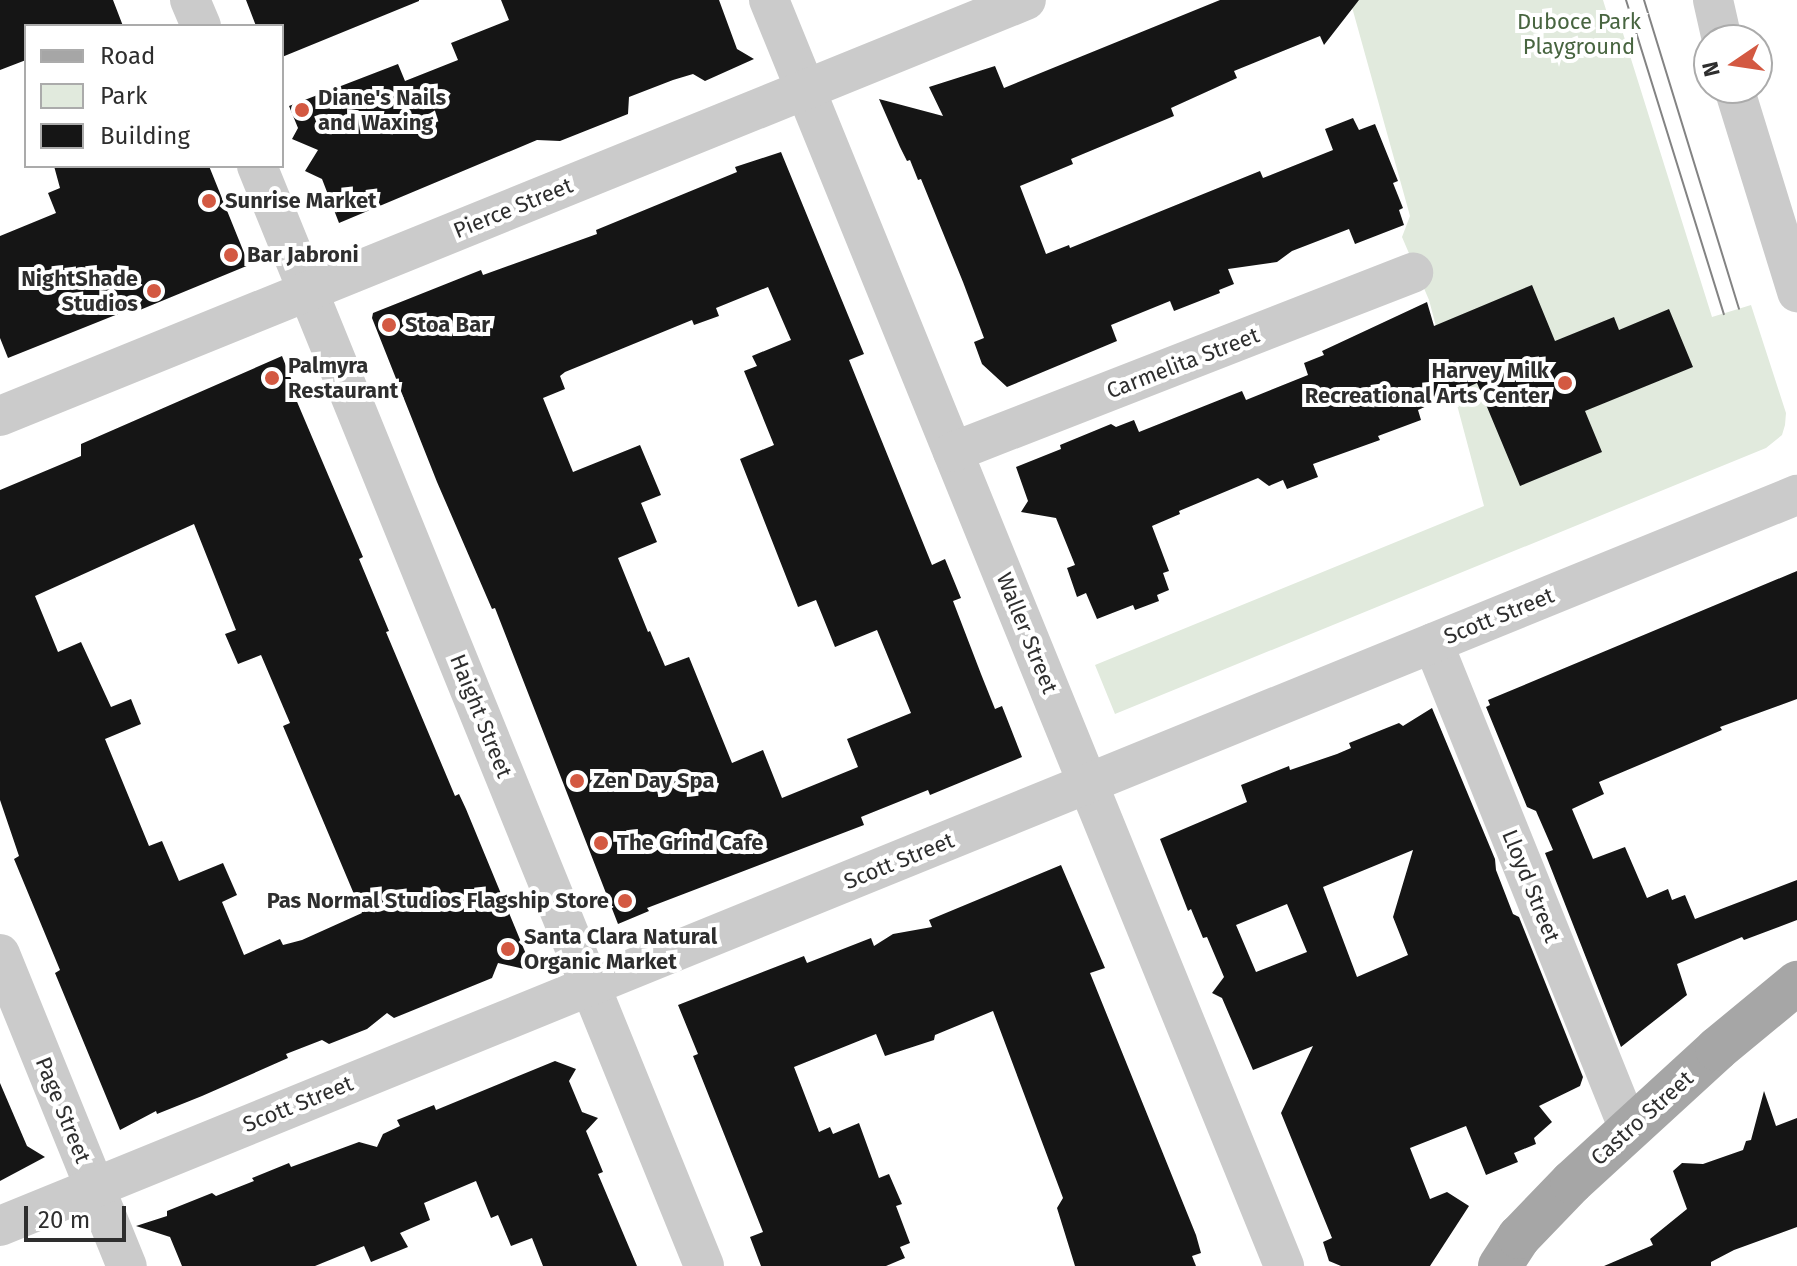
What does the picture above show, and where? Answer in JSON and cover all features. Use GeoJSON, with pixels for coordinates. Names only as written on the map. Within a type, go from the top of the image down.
{"type":"FeatureCollection","features":[{"type":"Feature","properties":{"kind":"main road","name":"Castro Street"},"geometry":{"type":"LineString","coordinates":[[1500,1266],[1542,1212],[1629,1129],[1797,983]]}},
{"type":"Feature","properties":{"kind":"street"},"geometry":{"type":"LineString","coordinates":[[190,0],[200,24]]}},
{"type":"Feature","properties":{"kind":"street","name":"Waller Street"},"geometry":{"type":"LineString","coordinates":[[769,0],[1284,1266]]}},
{"type":"Feature","properties":{"kind":"street","name":"Pierce Street"},"geometry":{"type":"LineString","coordinates":[[0,416],[1026,0]]}},
{"type":"Feature","properties":{"kind":"street"},"geometry":{"type":"LineString","coordinates":[[1713,0],[1718,24]]}},
{"type":"Feature","properties":{"kind":"street"},"geometry":{"type":"LineString","coordinates":[[1739,104],[1797,292]]}},
{"type":"Feature","properties":{"kind":"street","name":"Haight Street"},"geometry":{"type":"LineString","coordinates":[[258,168],[704,1266]]}},
{"type":"Feature","properties":{"kind":"street","name":"Carmelita Street"},"geometry":{"type":"LineString","coordinates":[[953,452],[1413,273]]}},
{"type":"Feature","properties":{"kind":"street","name":"Scott Street"},"geometry":{"type":"LineString","coordinates":[[0,1226],[1797,495]]}},
{"type":"Feature","properties":{"kind":"street","name":"Lloyd Street"},"geometry":{"type":"LineString","coordinates":[[1433,643],[1629,1129]]}},
{"type":"Feature","properties":{"kind":"street","name":"Page Street"},"geometry":{"type":"LineString","coordinates":[[0,954],[127,1266]]}},
{"type":"Feature","properties":{"kind":"green space","name":"Duboce Park Playground"},"geometry":{"type":"Polygon","coordinates":[[[1350,0],[1603,0],[1612,29],[1621,27],[1712,317],[1751,305],[1786,413],[1782,435],[1766,448],[1115,714],[1095,665],[1484,506],[1429,300],[1402,237],[1410,216],[1350,0]]]}},
{"type":"Feature","properties":{"kind":"building"},"geometry":{"type":"Polygon","coordinates":[[[0,0],[113,0],[122,24],[24,24],[24,61],[0,70],[0,0]]]}},
{"type":"Feature","properties":{"kind":"building"},"geometry":{"type":"Polygon","coordinates":[[[246,0],[419,0],[284,56],[284,24],[255,24],[246,0]]]}},
{"type":"Feature","properties":{"kind":"building"},"geometry":{"type":"Polygon","coordinates":[[[501,0],[719,0],[737,49],[754,59],[705,81],[693,74],[629,97],[628,114],[560,141],[537,140],[339,223],[322,179],[305,171],[318,150],[292,139],[298,128],[289,106],[398,64],[405,81],[458,60],[451,43],[509,20],[501,0]]]}},
{"type":"Feature","properties":{"kind":"building"},"geometry":{"type":"Polygon","coordinates":[[[1220,0],[1359,0],[1324,45],[1320,36],[1234,71],[1237,78],[1171,108],[1174,116],[1071,159],[1073,164],[1020,186],[1046,254],[1069,245],[1070,248],[1260,171],[1263,178],[1333,150],[1325,129],[1353,118],[1359,130],[1375,124],[1398,181],[1393,183],[1403,208],[1399,210],[1404,225],[1355,244],[1349,229],[1292,251],[1277,262],[1228,269],[1234,284],[1219,290],[1220,293],[1174,311],[1170,301],[1111,325],[1117,341],[1007,387],[982,364],[974,342],[984,338],[963,282],[921,179],[918,180],[910,160],[907,161],[879,99],[943,116],[929,87],[995,66],[1004,88],[1220,0]]]}},
{"type":"Feature","properties":{"kind":"building"},"geometry":{"type":"Polygon","coordinates":[[[781,152],[864,354],[849,360],[932,565],[945,559],[961,598],[953,601],[981,674],[995,709],[1002,706],[1022,757],[930,795],[928,790],[861,817],[864,825],[647,908],[649,911],[618,924],[495,608],[492,609],[437,482],[372,318],[373,313],[481,270],[483,275],[597,234],[596,230],[737,172],[735,167],[781,152]],[[768,287],[716,308],[719,316],[694,325],[692,320],[565,372],[560,376],[565,389],[543,398],[573,472],[640,445],[661,495],[641,503],[657,542],[618,558],[665,666],[689,657],[732,763],[763,750],[782,798],[858,767],[847,739],[911,713],[877,630],[835,647],[816,600],[798,607],[740,459],[774,445],[744,371],[757,366],[752,356],[791,340],[768,287]]]}},
{"type":"Feature","properties":{"kind":"building"},"geometry":{"type":"Polygon","coordinates":[[[55,168],[210,168],[249,265],[135,312],[133,308],[8,358],[0,338],[0,236],[56,213],[48,193],[60,188],[55,168]]]}},
{"type":"Feature","properties":{"kind":"building"},"geometry":{"type":"Polygon","coordinates":[[[1532,285],[1555,341],[1614,317],[1619,330],[1669,309],[1693,367],[1585,411],[1602,452],[1520,486],[1477,383],[1418,410],[1421,420],[1378,436],[1380,440],[1313,464],[1318,477],[1287,489],[1283,480],[1269,486],[1258,478],[1179,511],[1180,514],[1152,526],[1169,571],[1163,573],[1169,590],[1157,595],[1159,601],[1135,610],[1133,605],[1097,619],[1086,593],[1077,597],[1067,568],[1075,565],[1056,518],[1021,512],[1028,501],[1016,467],[1061,449],[1060,445],[1111,424],[1116,427],[1134,420],[1139,432],[1242,391],[1246,400],[1308,375],[1304,363],[1324,355],[1322,351],[1427,302],[1434,326],[1532,285]]]}},
{"type":"Feature","properties":{"kind":"building"},"geometry":{"type":"Polygon","coordinates":[[[282,356],[298,396],[295,397],[363,557],[359,559],[389,631],[386,632],[455,796],[459,794],[466,809],[533,971],[498,963],[492,978],[394,1018],[387,1013],[367,1029],[329,1044],[322,1040],[286,1054],[288,1058],[202,1096],[157,1114],[156,1111],[120,1130],[55,973],[60,970],[14,859],[19,856],[0,800],[0,490],[81,456],[81,444],[282,356]],[[194,524],[35,596],[58,652],[81,642],[111,707],[131,699],[141,724],[105,739],[149,846],[162,841],[179,881],[223,863],[237,895],[222,902],[244,955],[280,939],[283,945],[302,940],[362,913],[283,726],[290,723],[261,655],[238,664],[225,634],[236,630],[194,524]]]}},
{"type":"Feature","properties":{"kind":"building"},"geometry":{"type":"Polygon","coordinates":[[[1797,571],[1797,699],[1720,727],[1722,730],[1599,782],[1604,794],[1572,809],[1593,859],[1625,847],[1647,898],[1668,889],[1672,900],[1685,895],[1695,919],[1797,880],[1797,920],[1744,940],[1742,937],[1677,964],[1687,995],[1621,1047],[1545,853],[1553,850],[1536,811],[1527,807],[1486,707],[1490,705],[1488,700],[1797,571]]]}},
{"type":"Feature","properties":{"kind":"building"},"geometry":{"type":"Polygon","coordinates":[[[1432,708],[1495,859],[1496,870],[1513,914],[1519,917],[1583,1077],[1580,1086],[1539,1106],[1552,1122],[1534,1138],[1536,1144],[1514,1153],[1518,1162],[1486,1175],[1466,1126],[1410,1148],[1430,1199],[1447,1192],[1469,1206],[1430,1266],[1341,1266],[1329,1261],[1323,1242],[1332,1238],[1281,1113],[1313,1046],[1253,1070],[1222,998],[1212,993],[1224,977],[1207,937],[1203,938],[1191,909],[1188,911],[1160,839],[1247,802],[1241,785],[1289,766],[1290,770],[1337,754],[1351,748],[1349,743],[1399,723],[1403,726],[1432,708]],[[1413,850],[1323,887],[1357,977],[1408,955],[1393,917],[1413,850]],[[1287,904],[1236,925],[1256,972],[1307,952],[1287,904]]]}},
{"type":"Feature","properties":{"kind":"building"},"geometry":{"type":"Polygon","coordinates":[[[1061,865],[1105,968],[1090,973],[1196,1235],[1201,1253],[1192,1256],[1196,1266],[1075,1266],[1057,1208],[1063,1198],[993,1011],[935,1035],[934,1040],[885,1056],[876,1034],[794,1067],[819,1132],[830,1127],[833,1134],[859,1123],[879,1178],[889,1174],[902,1204],[896,1206],[910,1243],[900,1247],[905,1258],[886,1266],[761,1266],[750,1237],[763,1232],[693,1056],[698,1054],[678,1005],[804,956],[807,963],[871,938],[874,946],[893,934],[932,927],[929,920],[1061,865]]]}},
{"type":"Feature","properties":{"kind":"building"},"geometry":{"type":"Polygon","coordinates":[[[555,1061],[576,1069],[569,1081],[582,1112],[598,1118],[586,1131],[603,1172],[598,1174],[637,1266],[543,1266],[532,1238],[511,1246],[498,1215],[491,1218],[476,1181],[424,1203],[430,1220],[400,1233],[408,1247],[371,1262],[364,1246],[315,1266],[182,1266],[170,1237],[136,1226],[167,1216],[167,1211],[212,1193],[216,1196],[254,1181],[252,1178],[289,1163],[291,1167],[359,1142],[377,1147],[383,1134],[400,1126],[397,1120],[434,1105],[436,1110],[555,1061]]]}},
{"type":"Feature","properties":{"kind":"building"},"geometry":{"type":"Polygon","coordinates":[[[0,1083],[27,1146],[45,1157],[0,1181],[0,1083]]]}},
{"type":"Feature","properties":{"kind":"building"},"geometry":{"type":"Polygon","coordinates":[[[1764,1091],[1776,1126],[1797,1118],[1797,1227],[1734,1250],[1711,1262],[1711,1266],[1604,1266],[1653,1245],[1650,1239],[1687,1209],[1673,1171],[1682,1163],[1703,1164],[1743,1150],[1746,1141],[1751,1140],[1764,1091]]]}},
{"type":"Feature","properties":{"kind":"tram line"},"geometry":{"type":"LineString","coordinates":[[1626,0],[1724,314]]}},
{"type":"Feature","properties":{"kind":"tram line"},"geometry":{"type":"LineString","coordinates":[[1644,0],[1739,309]]}},
{"type":"Feature","properties":{"kind":"place","name":"Diane's Nails and Waxing"},"geometry":{"type":"Point","coordinates":[302,110]}},
{"type":"Feature","properties":{"kind":"place","name":"Sunrise Market"},"geometry":{"type":"Point","coordinates":[209,201]}},
{"type":"Feature","properties":{"kind":"place","name":"Bar Jabroni"},"geometry":{"type":"Point","coordinates":[231,255]}},
{"type":"Feature","properties":{"kind":"place","name":"NightShade Studios"},"geometry":{"type":"Point","coordinates":[154,291]}},
{"type":"Feature","properties":{"kind":"place","name":"Stoa Bar"},"geometry":{"type":"Point","coordinates":[389,325]}},
{"type":"Feature","properties":{"kind":"place","name":"Palmyra Restaurant"},"geometry":{"type":"Point","coordinates":[272,378]}},
{"type":"Feature","properties":{"kind":"place","name":"Harvey Milk Recreational Arts Center"},"geometry":{"type":"Point","coordinates":[1565,383]}},
{"type":"Feature","properties":{"kind":"place","name":"Zen Day Spa"},"geometry":{"type":"Point","coordinates":[577,781]}},
{"type":"Feature","properties":{"kind":"place","name":"The Grind Cafe"},"geometry":{"type":"Point","coordinates":[601,843]}},
{"type":"Feature","properties":{"kind":"place","name":"Pas Normal Studios Flagship Store"},"geometry":{"type":"Point","coordinates":[625,901]}},
{"type":"Feature","properties":{"kind":"place","name":"Santa Clara Natural Organic Market"},"geometry":{"type":"Point","coordinates":[508,949]}}]}
